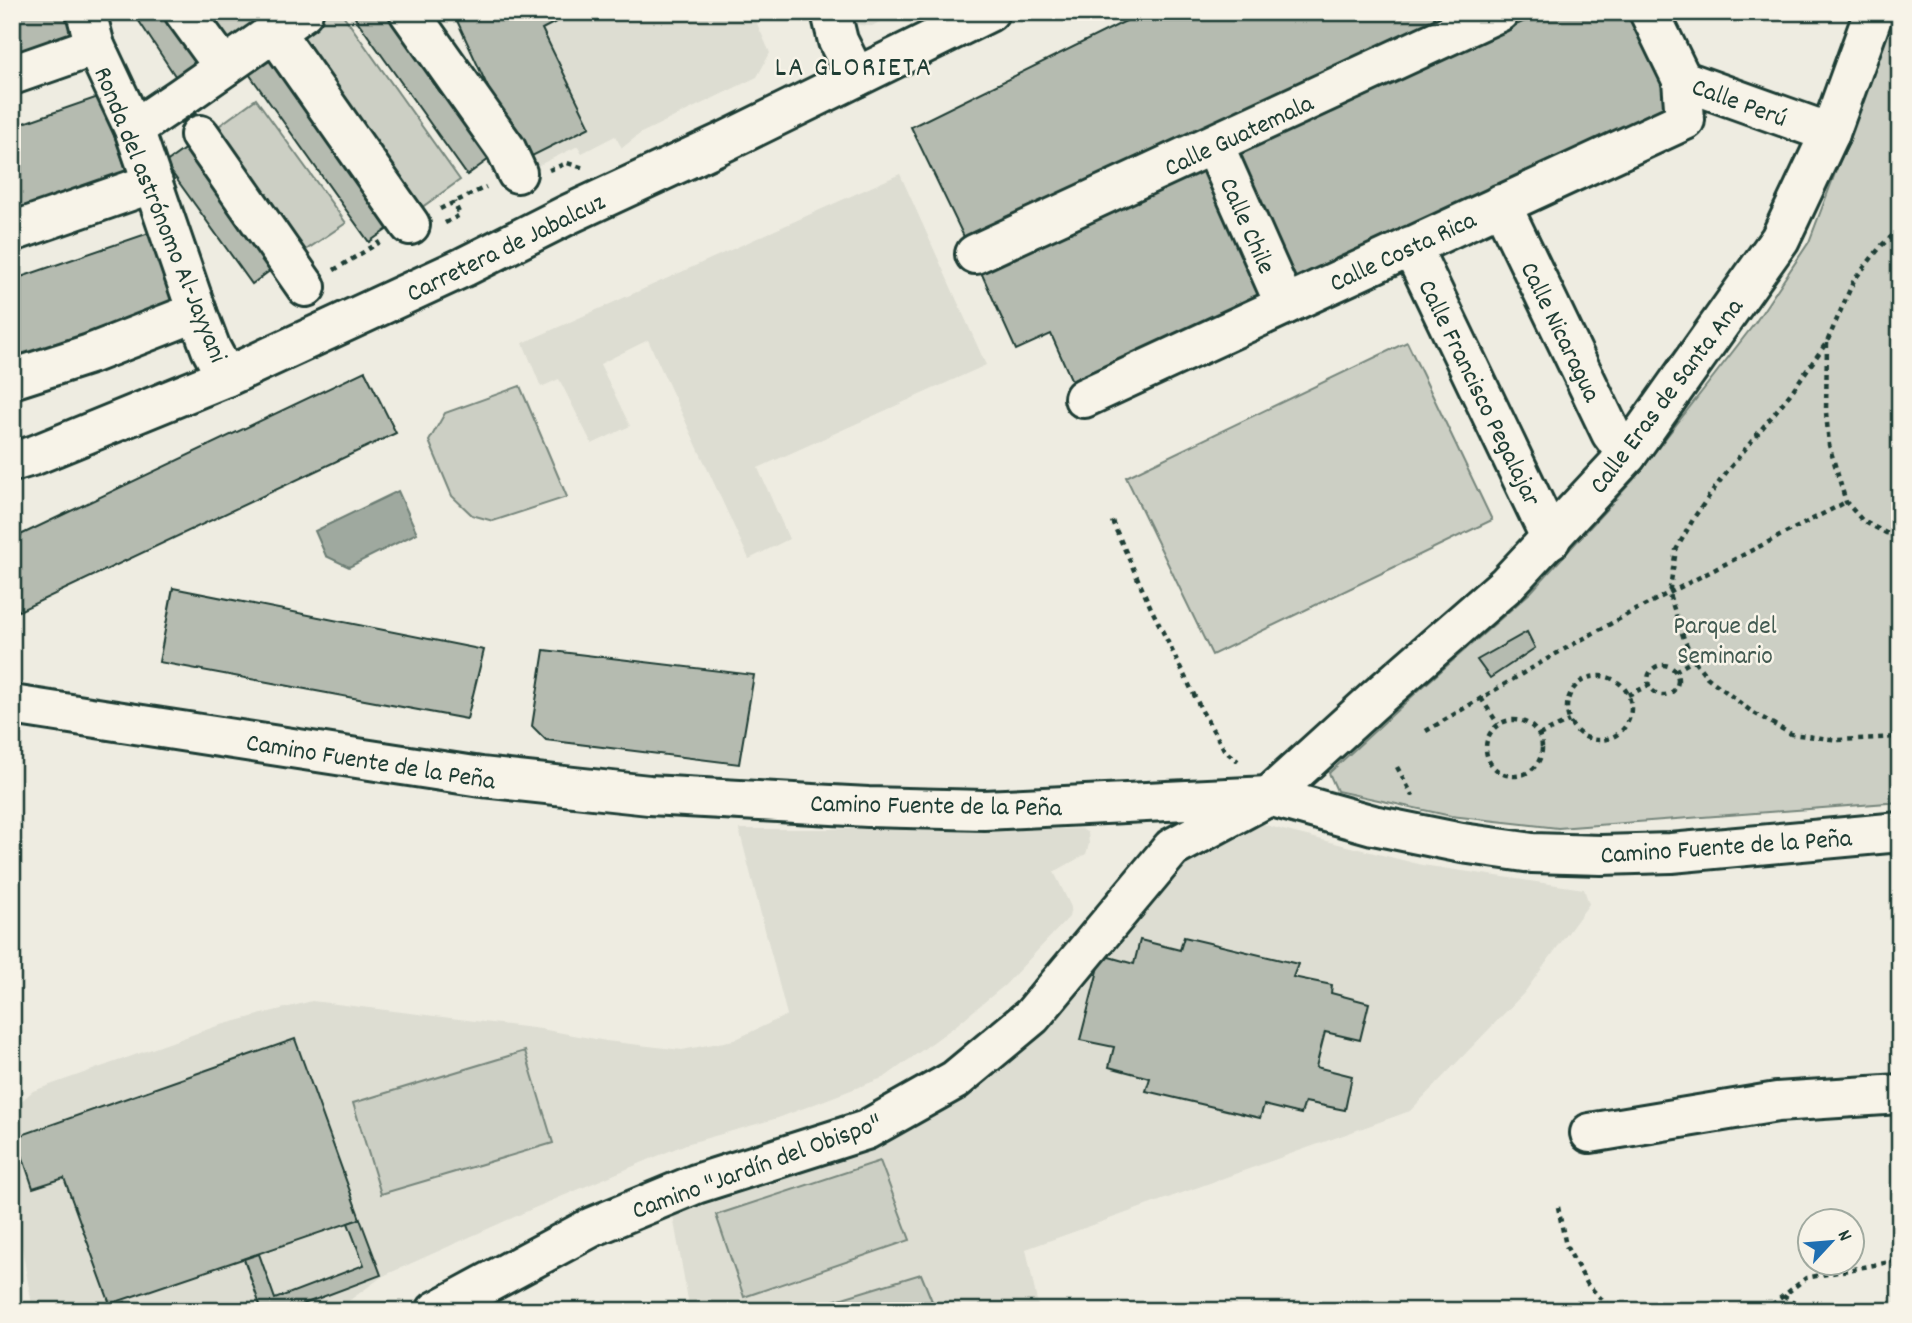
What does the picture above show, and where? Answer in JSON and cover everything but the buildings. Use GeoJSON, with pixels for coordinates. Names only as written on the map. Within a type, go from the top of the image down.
{"type":"FeatureCollection","features":[{"type":"Feature","properties":{"kind":"street"},"geometry":{"type":"LineString","coordinates":[[184,12],[224,67]]}},
{"type":"Feature","properties":{"kind":"street"},"geometry":{"type":"LineString","coordinates":[[409,12],[506,149],[517,173]]}},
{"type":"Feature","properties":{"kind":"street"},"geometry":{"type":"LineString","coordinates":[[831,12],[838,41],[856,77]]}},
{"type":"Feature","properties":{"kind":"street","name":"Carretera de Jabalcuz"},"geometry":{"type":"LineString","coordinates":[[12,462],[226,376],[464,267],[989,12]]}},
{"type":"Feature","properties":{"kind":"street","name":"Calle Guatemala"},"geometry":{"type":"LineString","coordinates":[[975,254],[1214,145],[1452,22],[1500,12]]}},
{"type":"Feature","properties":{"kind":"street","name":"Calle Perú"},"geometry":{"type":"LineString","coordinates":[[1648,12],[1682,80],[1830,133]]}},
{"type":"Feature","properties":{"kind":"street","name":"Calle Eras de Santa Ana"},"geometry":{"type":"LineString","coordinates":[[1269,796],[1507,584],[1627,455],[1780,239],[1830,133],[1874,12]]}},
{"type":"Feature","properties":{"kind":"street"},"geometry":{"type":"LineString","coordinates":[[134,129],[289,22],[410,225]]}},
{"type":"Feature","properties":{"kind":"street"},"geometry":{"type":"LineString","coordinates":[[12,75],[90,29]]}},
{"type":"Feature","properties":{"kind":"street","name":"Ronda del astrónomo Al-Jayyani"},"geometry":{"type":"LineString","coordinates":[[90,29],[134,129],[197,312],[211,349],[226,376]]}},
{"type":"Feature","properties":{"kind":"street","name":"Calle Costa Rica"},"geometry":{"type":"LineString","coordinates":[[1084,398],[1685,120],[1682,80]]}},
{"type":"Feature","properties":{"kind":"street"},"geometry":{"type":"LineString","coordinates":[[200,135],[306,286]]}},
{"type":"Feature","properties":{"kind":"street","name":"Calle Chile"},"geometry":{"type":"LineString","coordinates":[[1214,145],[1285,305]]}},
{"type":"Feature","properties":{"kind":"street"},"geometry":{"type":"LineString","coordinates":[[12,232],[153,183]]}},
{"type":"Feature","properties":{"kind":"street","name":"Calle Nicaragua"},"geometry":{"type":"LineString","coordinates":[[1501,204],[1611,433],[1627,455]]}},
{"type":"Feature","properties":{"kind":"street","name":"Calle Francisco Pegalajar"},"geometry":{"type":"LineString","coordinates":[[1411,246],[1550,539]]}},
{"type":"Feature","properties":{"kind":"street"},"geometry":{"type":"LineString","coordinates":[[12,379],[90,354],[197,312]]}},
{"type":"Feature","properties":{"kind":"street","name":"Camino Fuente de la Peña"},"geometry":{"type":"LineString","coordinates":[[12,705],[481,777],[649,795],[868,807],[984,810],[1269,796],[1388,828],[1462,843],[1532,853],[1671,853],[1900,832]]}},
{"type":"Feature","properties":{"kind":"street","name":"Camino \"Jardín del Obispo\""},"geometry":{"type":"LineString","coordinates":[[436,1311],[592,1227],[696,1184],[866,1130],[955,1080],[1032,1016],[1172,848],[1269,796]]}},
{"type":"Feature","properties":{"kind":"street"},"geometry":{"type":"LineString","coordinates":[[1590,1133],[1777,1102],[1900,1094]]}},
{"type":"Feature","properties":{"kind":"path"},"geometry":{"type":"LineString","coordinates":[[454,202],[460,215]]}},
{"type":"Feature","properties":{"kind":"path"},"geometry":{"type":"LineString","coordinates":[[1900,229],[1882,245],[1854,281],[1827,342],[1695,516],[1676,550],[1669,594],[1694,660],[1707,677],[1727,695],[1752,712],[1791,734],[1838,740],[1900,737]]}},
{"type":"Feature","properties":{"kind":"path"},"geometry":{"type":"LineString","coordinates":[[1827,342],[1826,412],[1829,445],[1846,502],[1863,521],[1886,533],[1900,535]]}},
{"type":"Feature","properties":{"kind":"path"},"geometry":{"type":"LineString","coordinates":[[1426,731],[1630,613],[1846,502]]}},
{"type":"Feature","properties":{"kind":"path"},"geometry":{"type":"LineString","coordinates":[[1112,521],[1202,711],[1225,751],[1242,764]]}},
{"type":"Feature","properties":{"kind":"path"},"geometry":{"type":"LineString","coordinates":[[1675,671],[1694,660]]}},
{"type":"Feature","properties":{"kind":"path"},"geometry":{"type":"LineString","coordinates":[[1659,665],[1668,666],[1675,671],[1678,676],[1677,685],[1671,692],[1661,695],[1652,689],[1648,680],[1651,671],[1659,665]]}},
{"type":"Feature","properties":{"kind":"path"},"geometry":{"type":"LineString","coordinates":[[1592,676],[1611,678],[1629,695],[1629,718],[1619,733],[1610,738],[1591,739],[1574,729],[1569,721],[1567,712],[1570,693],[1583,680],[1592,676]]}},
{"type":"Feature","properties":{"kind":"path"},"geometry":{"type":"LineString","coordinates":[[1629,695],[1650,685]]}},
{"type":"Feature","properties":{"kind":"path"},"geometry":{"type":"LineString","coordinates":[[1481,698],[1499,724]]}},
{"type":"Feature","properties":{"kind":"path"},"geometry":{"type":"LineString","coordinates":[[1516,720],[1533,727],[1542,744],[1539,761],[1534,768],[1526,773],[1508,775],[1493,766],[1486,749],[1492,731],[1499,724],[1516,720]]}},
{"type":"Feature","properties":{"kind":"path"},"geometry":{"type":"LineString","coordinates":[[1539,735],[1569,721]]}},
{"type":"Feature","properties":{"kind":"path"},"geometry":{"type":"LineString","coordinates":[[1397,767],[1413,796]]}},
{"type":"Feature","properties":{"kind":"path"},"geometry":{"type":"LineString","coordinates":[[1558,1207],[1566,1247],[1588,1285],[1612,1311]]}},
{"type":"Feature","properties":{"kind":"path"},"geometry":{"type":"LineString","coordinates":[[1763,1311],[1806,1278],[1900,1260]]}},
{"type":"Feature","properties":{"kind":"path"},"geometry":{"type":"LineString","coordinates":[[1783,1296],[1806,1311]]}},
{"type":"Feature","properties":{"kind":"shaded area"},"geometry":{"type":"Polygon","coordinates":[[[453,12],[752,12],[770,53],[757,77],[641,133],[622,148],[615,136],[582,153],[578,146],[527,171],[453,12]]]}},
{"type":"Feature","properties":{"kind":"shaded area"},"geometry":{"type":"Polygon","coordinates":[[[848,12],[898,12],[872,26],[858,25],[848,12]]]}},
{"type":"Feature","properties":{"kind":"shaded area"},"geometry":{"type":"Polygon","coordinates":[[[900,174],[986,365],[758,468],[789,539],[749,559],[648,340],[600,364],[630,426],[592,444],[559,379],[541,387],[523,343],[900,174]]]}},
{"type":"Feature","properties":{"kind":"shaded area"},"geometry":{"type":"Polygon","coordinates":[[[398,491],[417,533],[349,567],[326,556],[315,531],[398,491]]]}},
{"type":"Feature","properties":{"kind":"shaded area"},"geometry":{"type":"Polygon","coordinates":[[[1249,820],[1422,865],[1584,889],[1589,904],[1524,993],[1410,1111],[1026,1249],[1039,1311],[690,1311],[673,1216],[893,1136],[1176,858],[1249,820]]]}},
{"type":"Feature","properties":{"kind":"shaded area"},"geometry":{"type":"Polygon","coordinates":[[[739,829],[1082,829],[1088,833],[1089,844],[1086,854],[1054,872],[1071,907],[1069,917],[1005,985],[954,1027],[885,1077],[778,1118],[686,1144],[532,1209],[383,1276],[335,1311],[33,1311],[12,1191],[12,1109],[33,1091],[217,1026],[312,1001],[541,1029],[606,1041],[682,1050],[734,1040],[787,1015],[739,829]]]}},
{"type":"Feature","properties":{"kind":"green space"},"geometry":{"type":"Polygon","coordinates":[[[187,12],[268,12],[272,18],[220,57],[187,12]]]}},
{"type":"Feature","properties":{"kind":"green space"},"geometry":{"type":"Polygon","coordinates":[[[328,12],[341,12],[460,180],[411,215],[288,41],[328,12]]]}},
{"type":"Feature","properties":{"kind":"green space","name":"Parque del Seminario"},"geometry":{"type":"Polygon","coordinates":[[[1890,12],[1900,12],[1900,802],[1558,828],[1451,816],[1337,791],[1329,773],[1531,592],[1633,480],[1755,323],[1809,242],[1864,97],[1890,12]]]}},
{"type":"Feature","properties":{"kind":"green space"},"geometry":{"type":"Polygon","coordinates":[[[256,99],[346,223],[291,260],[205,136],[256,99]]]}},
{"type":"Feature","properties":{"kind":"green space"},"geometry":{"type":"Polygon","coordinates":[[[1407,342],[1492,520],[1212,655],[1126,477],[1407,342]]]}},
{"type":"Feature","properties":{"kind":"green space"},"geometry":{"type":"Polygon","coordinates":[[[520,386],[567,497],[493,521],[472,515],[452,496],[429,441],[445,413],[520,386]]]}},
{"type":"Feature","properties":{"kind":"green space"},"geometry":{"type":"Polygon","coordinates":[[[525,1051],[553,1143],[381,1194],[353,1103],[525,1051]]]}},
{"type":"Feature","properties":{"kind":"green space"},"geometry":{"type":"Polygon","coordinates":[[[880,1161],[910,1240],[744,1297],[716,1215],[880,1161]]]}},
{"type":"Feature","properties":{"kind":"green space"},"geometry":{"type":"Polygon","coordinates":[[[921,1274],[936,1311],[800,1311],[921,1274]]]}},
{"type":"Feature","properties":{"kind":"district","name":"LA GLORIETA"},"geometry":{"type":"Point","coordinates":[854,65]}}]}
